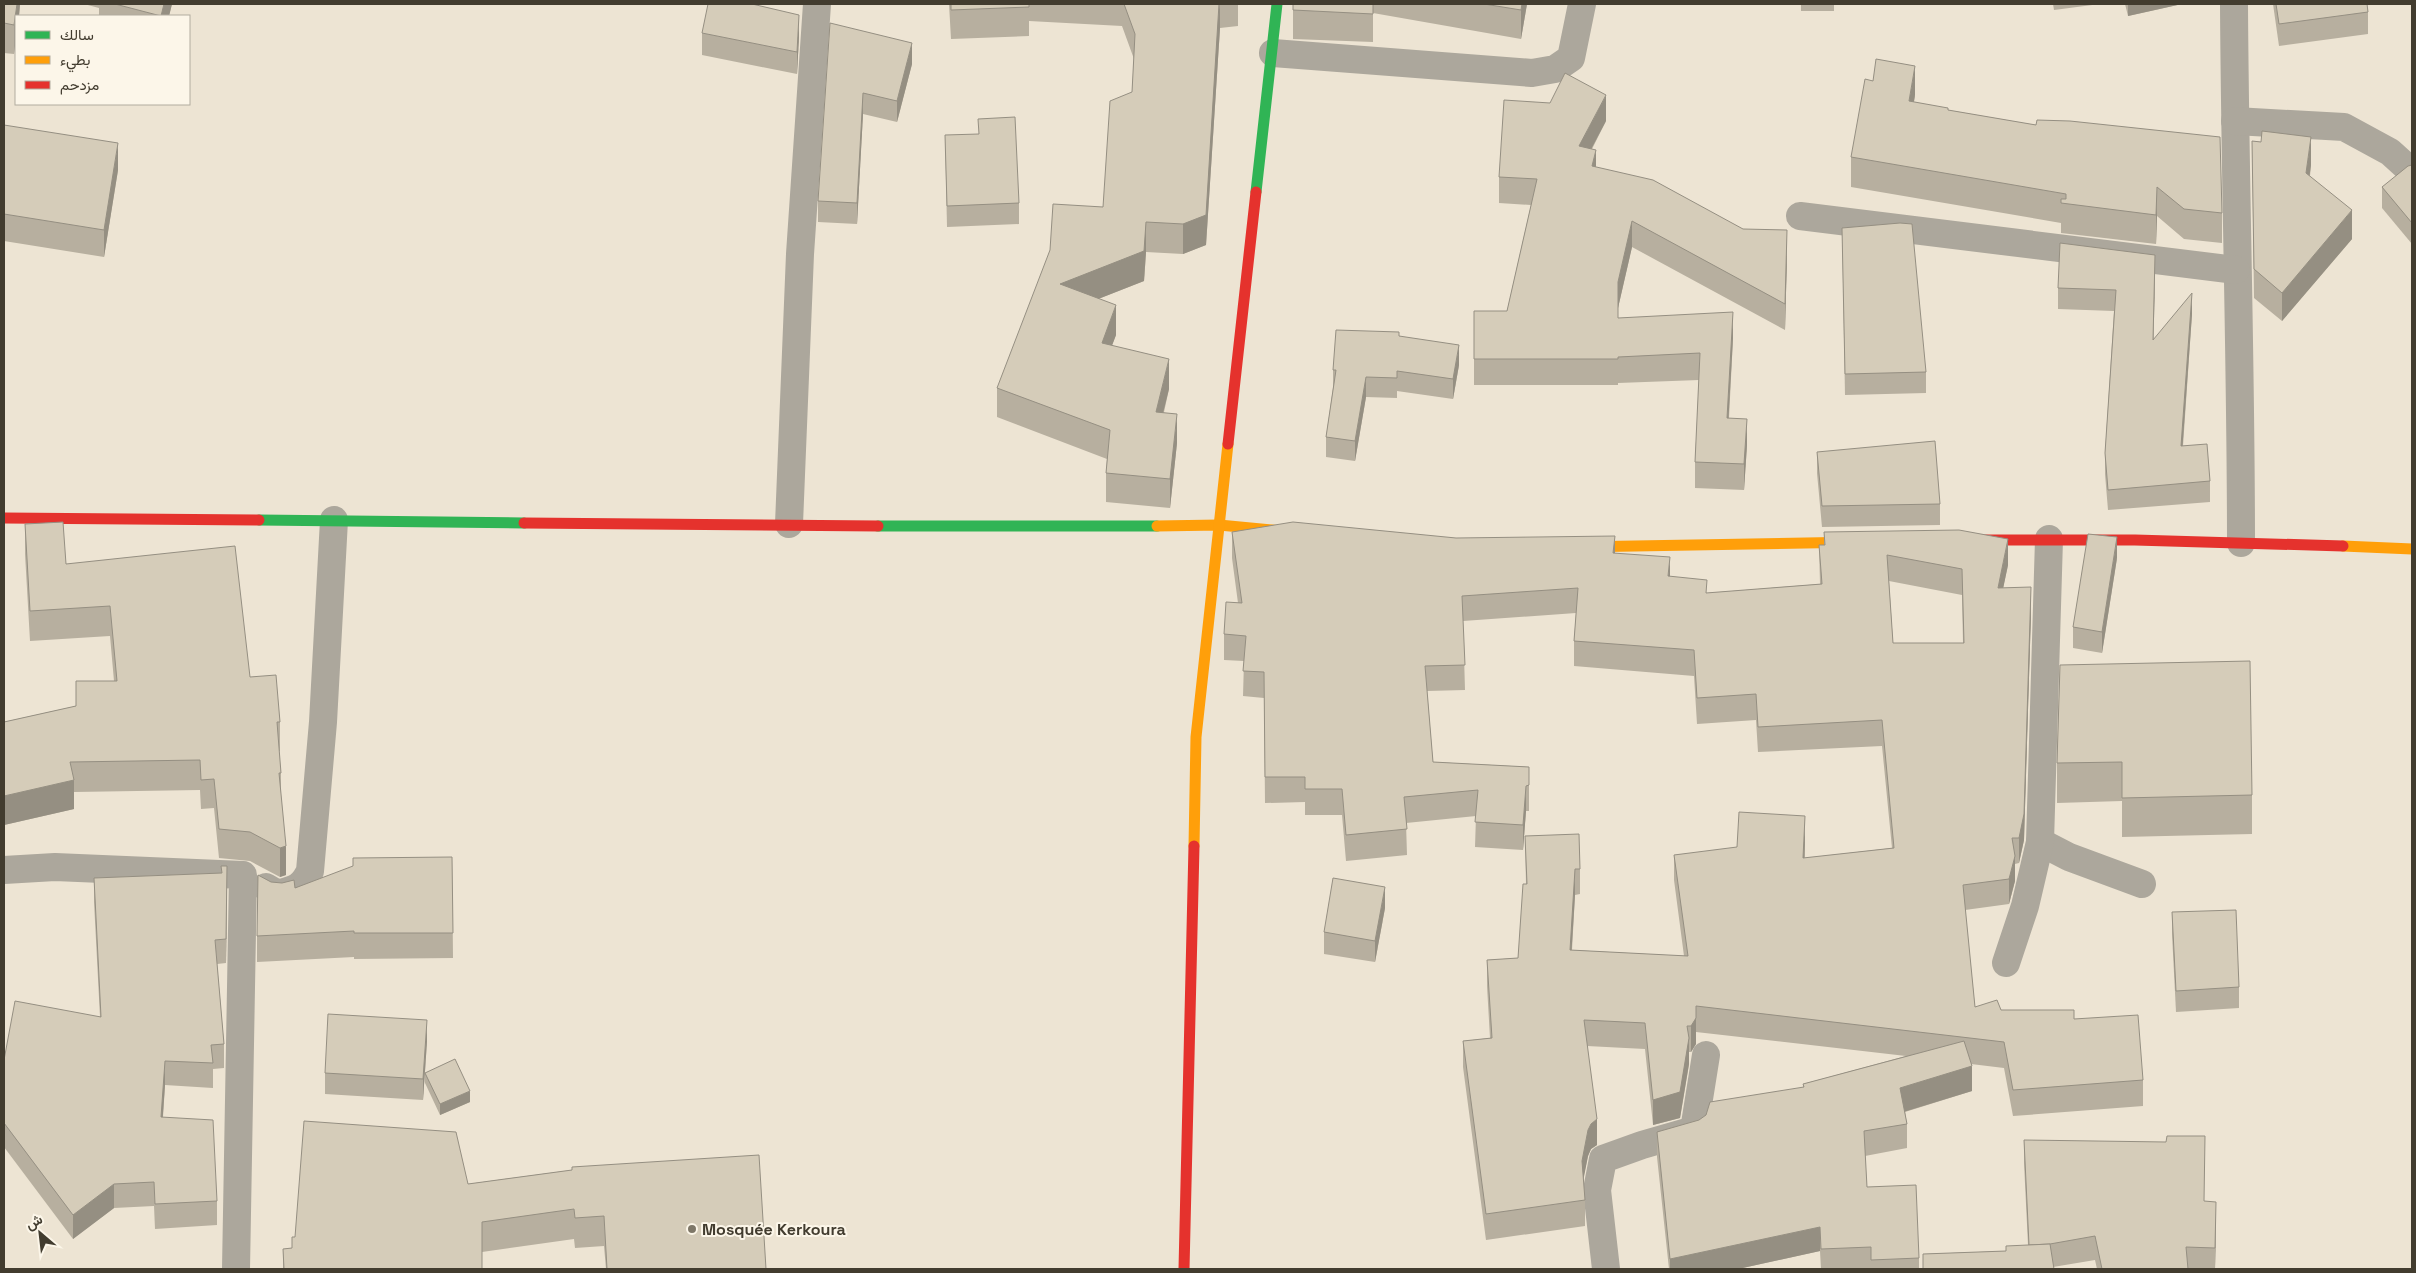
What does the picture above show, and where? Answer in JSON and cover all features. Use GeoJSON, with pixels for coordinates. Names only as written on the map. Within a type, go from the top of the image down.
{"type":"FeatureCollection","features":[{"type":"Feature","properties":{"kind":"street"},"geometry":{"type":"LineString","coordinates":[[789,524],[800,254],[818,4]]}},
{"type":"Feature","properties":{"kind":"street"},"geometry":{"type":"LineString","coordinates":[[1184,1269],[1196,737],[1277,4]]}},
{"type":"Feature","properties":{"kind":"street"},"geometry":{"type":"LineString","coordinates":[[1273,53],[1532,73],[1555,69],[1571,58],[1582,4]]}},
{"type":"Feature","properties":{"kind":"street"},"geometry":{"type":"LineString","coordinates":[[2234,4],[2236,270],[2241,392],[2241,543]]}},
{"type":"Feature","properties":{"kind":"street"},"geometry":{"type":"LineString","coordinates":[[2234,121],[2344,127],[2390,152],[2412,172]]}},
{"type":"Feature","properties":{"kind":"street"},"geometry":{"type":"LineString","coordinates":[[1800,216],[2236,270]]}},
{"type":"Feature","properties":{"kind":"street"},"geometry":{"type":"LineString","coordinates":[[4,518],[1016,527],[1219,525],[1309,534]]}},
{"type":"Feature","properties":{"kind":"street"},"geometry":{"type":"LineString","coordinates":[[4,870],[55,867],[242,875],[278,894],[304,883],[310,871],[323,722],[334,520]]}},
{"type":"Feature","properties":{"kind":"street"},"geometry":{"type":"LineString","coordinates":[[2006,963],[2025,906],[2040,842],[2049,539]]}},
{"type":"Feature","properties":{"kind":"street"},"geometry":{"type":"LineString","coordinates":[[1959,540],[2049,539],[2412,549]]}},
{"type":"Feature","properties":{"kind":"street"},"geometry":{"type":"LineString","coordinates":[[1564,547],[1869,542]]}},
{"type":"Feature","properties":{"kind":"street"},"geometry":{"type":"LineString","coordinates":[[2040,842],[2069,857],[2142,884]]}},
{"type":"Feature","properties":{"kind":"street"},"geometry":{"type":"LineString","coordinates":[[236,1269],[242,875]]}},
{"type":"Feature","properties":{"kind":"street"},"geometry":{"type":"LineString","coordinates":[[1606,1269],[1597,1190],[1603,1159],[1694,1130],[1706,1056]]}},
{"type":"Feature","properties":{"kind":"building"},"geometry":{"type":"Polygon","coordinates":[[[4,4],[17,4],[14,25],[4,23],[4,4]]]}},
{"type":"Feature","properties":{"kind":"building"},"geometry":{"type":"Polygon","coordinates":[[[115,4],[164,4],[161,15],[115,4]]]}},
{"type":"Feature","properties":{"kind":"building"},"geometry":{"type":"Polygon","coordinates":[[[708,4],[752,4],[799,15],[797,52],[702,33],[708,4]]]}},
{"type":"Feature","properties":{"kind":"building"},"geometry":{"type":"Polygon","coordinates":[[[951,4],[1029,4],[1029,7],[951,10],[951,4]]]}},
{"type":"Feature","properties":{"kind":"building"},"geometry":{"type":"Polygon","coordinates":[[[1124,4],[1219,4],[1206,215],[1183,224],[1146,222],[1144,251],[1060,284],[1116,305],[1102,343],[1169,359],[1156,412],[1177,414],[1170,479],[1106,473],[1110,430],[997,388],[1050,250],[1053,204],[1103,207],[1110,101],[1132,92],[1135,34],[1124,4]]]}},
{"type":"Feature","properties":{"kind":"building"},"geometry":{"type":"Polygon","coordinates":[[[1293,4],[1373,4],[1373,14],[1293,10],[1293,4]]]}},
{"type":"Feature","properties":{"kind":"building"},"geometry":{"type":"Polygon","coordinates":[[[1484,4],[1522,4],[1521,10],[1484,4]]]}},
{"type":"Feature","properties":{"kind":"building"},"geometry":{"type":"Polygon","coordinates":[[[2276,4],[2367,4],[2368,12],[2279,24],[2276,4]]]}},
{"type":"Feature","properties":{"kind":"building"},"geometry":{"type":"Polygon","coordinates":[[[830,23],[912,43],[897,101],[863,93],[857,203],[818,201],[830,23]]]}},
{"type":"Feature","properties":{"kind":"building"},"geometry":{"type":"Polygon","coordinates":[[[1876,59],[1915,66],[1909,101],[1948,108],[1948,110],[2036,125],[2037,120],[2070,121],[2220,137],[2222,213],[2184,209],[2157,187],[2156,215],[2061,203],[2061,199],[2066,199],[2066,194],[1851,157],[1865,79],[1873,81],[1876,59]]]}},
{"type":"Feature","properties":{"kind":"building"},"geometry":{"type":"Polygon","coordinates":[[[1565,73],[1606,95],[1579,146],[1596,150],[1592,166],[1653,180],[1743,229],[1787,230],[1785,304],[1632,221],[1618,282],[1618,318],[1733,312],[1727,418],[1747,419],[1744,464],[1695,462],[1700,353],[1618,357],[1618,359],[1474,359],[1474,311],[1507,311],[1537,179],[1499,177],[1504,100],[1550,103],[1565,73]]]}},
{"type":"Feature","properties":{"kind":"building"},"geometry":{"type":"Polygon","coordinates":[[[1015,117],[1019,203],[947,206],[945,135],[979,134],[978,119],[1015,117]]]}},
{"type":"Feature","properties":{"kind":"building"},"geometry":{"type":"Polygon","coordinates":[[[4,125],[118,143],[104,230],[4,214],[4,125]]]}},
{"type":"Feature","properties":{"kind":"building"},"geometry":{"type":"Polygon","coordinates":[[[2262,131],[2311,137],[2306,173],[2352,210],[2282,293],[2254,269],[2252,141],[2261,142],[2262,131]]]}},
{"type":"Feature","properties":{"kind":"building"},"geometry":{"type":"Polygon","coordinates":[[[2412,165],[2412,223],[2382,187],[2408,166],[2412,165]]]}},
{"type":"Feature","properties":{"kind":"building"},"geometry":{"type":"Polygon","coordinates":[[[1900,223],[1912,224],[1926,372],[1845,374],[1842,228],[1900,223]]]}},
{"type":"Feature","properties":{"kind":"building"},"geometry":{"type":"Polygon","coordinates":[[[2060,243],[2155,255],[2153,340],[2192,293],[2181,446],[2207,444],[2210,481],[2108,490],[2105,453],[2116,290],[2058,288],[2060,243]]]}},
{"type":"Feature","properties":{"kind":"building"},"geometry":{"type":"Polygon","coordinates":[[[1336,330],[1399,332],[1399,336],[1459,345],[1453,379],[1397,371],[1397,378],[1366,377],[1355,441],[1326,437],[1336,370],[1333,370],[1336,330]]]}},
{"type":"Feature","properties":{"kind":"building"},"geometry":{"type":"Polygon","coordinates":[[[1935,441],[1940,504],[1822,506],[1817,452],[1935,441]]]}},
{"type":"Feature","properties":{"kind":"building"},"geometry":{"type":"Polygon","coordinates":[[[63,522],[66,564],[235,546],[250,677],[276,675],[280,722],[277,722],[281,773],[279,773],[286,846],[280,848],[250,832],[219,829],[214,779],[201,780],[200,760],[70,762],[74,780],[4,796],[4,722],[76,706],[76,681],[117,681],[110,606],[30,611],[25,524],[63,522]]]}},
{"type":"Feature","properties":{"kind":"building"},"geometry":{"type":"Polygon","coordinates":[[[1293,522],[1456,538],[1615,536],[1613,553],[1670,557],[1668,576],[1707,580],[1706,593],[1822,584],[1819,545],[1825,545],[1824,532],[1959,530],[2008,539],[1998,588],[2031,587],[2024,814],[2019,838],[2012,838],[2015,856],[2009,879],[1963,885],[1975,1007],[1997,1000],[2001,1010],[2074,1010],[2074,1019],[2138,1015],[2143,1080],[2013,1090],[2004,1042],[1696,1006],[1696,1018],[1691,1026],[1687,1026],[1689,1038],[1680,1092],[1653,1100],[1645,1023],[1584,1020],[1597,1119],[1588,1130],[1582,1161],[1585,1200],[1486,1214],[1463,1041],[1492,1038],[1487,960],[1518,958],[1523,884],[1527,884],[1525,836],[1579,834],[1580,869],[1575,869],[1570,950],[1688,956],[1674,855],[1737,847],[1739,812],[1805,816],[1803,858],[1894,848],[1882,720],[1758,727],[1756,694],[1697,698],[1694,650],[1574,641],[1578,588],[1462,596],[1465,665],[1425,666],[1433,762],[1529,767],[1529,785],[1526,786],[1523,825],[1475,822],[1478,790],[1404,797],[1407,829],[1346,835],[1342,789],[1305,789],[1305,777],[1265,777],[1264,672],[1243,671],[1246,636],[1224,634],[1226,602],[1242,603],[1232,532],[1293,522]],[[1887,555],[1893,643],[1964,643],[1962,569],[1887,555]]]}},
{"type":"Feature","properties":{"kind":"building"},"geometry":{"type":"Polygon","coordinates":[[[2088,534],[2117,537],[2102,632],[2073,627],[2088,534]]]}},
{"type":"Feature","properties":{"kind":"building"},"geometry":{"type":"Polygon","coordinates":[[[2250,661],[2252,795],[2122,798],[2122,762],[2057,763],[2060,665],[2250,661]]]}},
{"type":"Feature","properties":{"kind":"building"},"geometry":{"type":"Polygon","coordinates":[[[452,857],[453,933],[354,933],[354,931],[257,936],[258,875],[271,882],[282,883],[294,880],[295,888],[353,866],[353,858],[452,857]]]}},
{"type":"Feature","properties":{"kind":"building"},"geometry":{"type":"Polygon","coordinates":[[[221,866],[227,866],[226,939],[215,940],[224,1044],[211,1045],[213,1063],[165,1061],[161,1117],[213,1120],[217,1201],[155,1204],[154,1182],[114,1184],[73,1215],[4,1123],[4,1060],[15,1001],[101,1017],[94,878],[222,873],[221,866]]]}},
{"type":"Feature","properties":{"kind":"building"},"geometry":{"type":"Polygon","coordinates":[[[1333,878],[1385,887],[1375,941],[1324,932],[1333,878]]]}},
{"type":"Feature","properties":{"kind":"building"},"geometry":{"type":"Polygon","coordinates":[[[2236,910],[2239,987],[2176,991],[2172,912],[2236,910]]]}},
{"type":"Feature","properties":{"kind":"building"},"geometry":{"type":"Polygon","coordinates":[[[328,1014],[427,1020],[423,1079],[325,1073],[328,1014]]]}},
{"type":"Feature","properties":{"kind":"building"},"geometry":{"type":"Polygon","coordinates":[[[1964,1041],[1972,1066],[1900,1088],[1907,1124],[1864,1131],[1867,1187],[1916,1185],[1919,1258],[1871,1260],[1871,1247],[1821,1249],[1820,1227],[1670,1259],[1657,1132],[1699,1120],[1706,1115],[1710,1102],[1804,1087],[1803,1084],[1964,1041]]]}},
{"type":"Feature","properties":{"kind":"building"},"geometry":{"type":"Polygon","coordinates":[[[455,1059],[470,1091],[440,1104],[425,1073],[455,1059]]]}},
{"type":"Feature","properties":{"kind":"building"},"geometry":{"type":"Polygon","coordinates":[[[304,1121],[456,1132],[468,1184],[572,1170],[572,1167],[759,1155],[766,1269],[607,1269],[604,1216],[575,1218],[574,1209],[482,1222],[482,1269],[284,1269],[283,1249],[292,1248],[292,1237],[295,1237],[304,1121]]]}},
{"type":"Feature","properties":{"kind":"building"},"geometry":{"type":"Polygon","coordinates":[[[2167,1136],[2205,1136],[2204,1201],[2216,1202],[2215,1248],[2186,1247],[2188,1269],[2102,1269],[2095,1236],[2050,1244],[2029,1245],[2024,1140],[2166,1142],[2167,1136]]]}},
{"type":"Feature","properties":{"kind":"building"},"geometry":{"type":"Polygon","coordinates":[[[2050,1244],[2054,1269],[1923,1269],[1923,1254],[2006,1251],[2006,1246],[2050,1244]]]}},
{"type":"Feature","properties":{"kind":"traffic: fast"},"geometry":{"type":"LineString","coordinates":[[1256,192],[1277,4]]}},
{"type":"Feature","properties":{"kind":"traffic: fast"},"geometry":{"type":"LineString","coordinates":[[259,520],[524,523]]}},
{"type":"Feature","properties":{"kind":"traffic: fast"},"geometry":{"type":"LineString","coordinates":[[878,526],[1157,526]]}},
{"type":"Feature","properties":{"kind":"traffic: slow"},"geometry":{"type":"LineString","coordinates":[[1194,846],[1196,737],[1228,444]]}},
{"type":"Feature","properties":{"kind":"traffic: slow"},"geometry":{"type":"LineString","coordinates":[[1157,526],[1219,525],[1292,532]]}},
{"type":"Feature","properties":{"kind":"traffic: slow"},"geometry":{"type":"LineString","coordinates":[[1577,547],[1861,542]]}},
{"type":"Feature","properties":{"kind":"traffic: slow"},"geometry":{"type":"LineString","coordinates":[[2343,546],[2412,549]]}},
{"type":"Feature","properties":{"kind":"traffic: jam"},"geometry":{"type":"LineString","coordinates":[[1228,444],[1256,192]]}},
{"type":"Feature","properties":{"kind":"traffic: jam"},"geometry":{"type":"LineString","coordinates":[[4,518],[259,520]]}},
{"type":"Feature","properties":{"kind":"traffic: jam"},"geometry":{"type":"LineString","coordinates":[[524,523],[878,526]]}},
{"type":"Feature","properties":{"kind":"traffic: jam"},"geometry":{"type":"LineString","coordinates":[[1969,540],[2135,540],[2343,546]]}},
{"type":"Feature","properties":{"kind":"traffic: jam"},"geometry":{"type":"LineString","coordinates":[[1184,1269],[1194,846]]}},
{"type":"Feature","properties":{"kind":"place","name":"Mosquée Kerkoura"},"geometry":{"type":"Point","coordinates":[692,1229]}}]}
